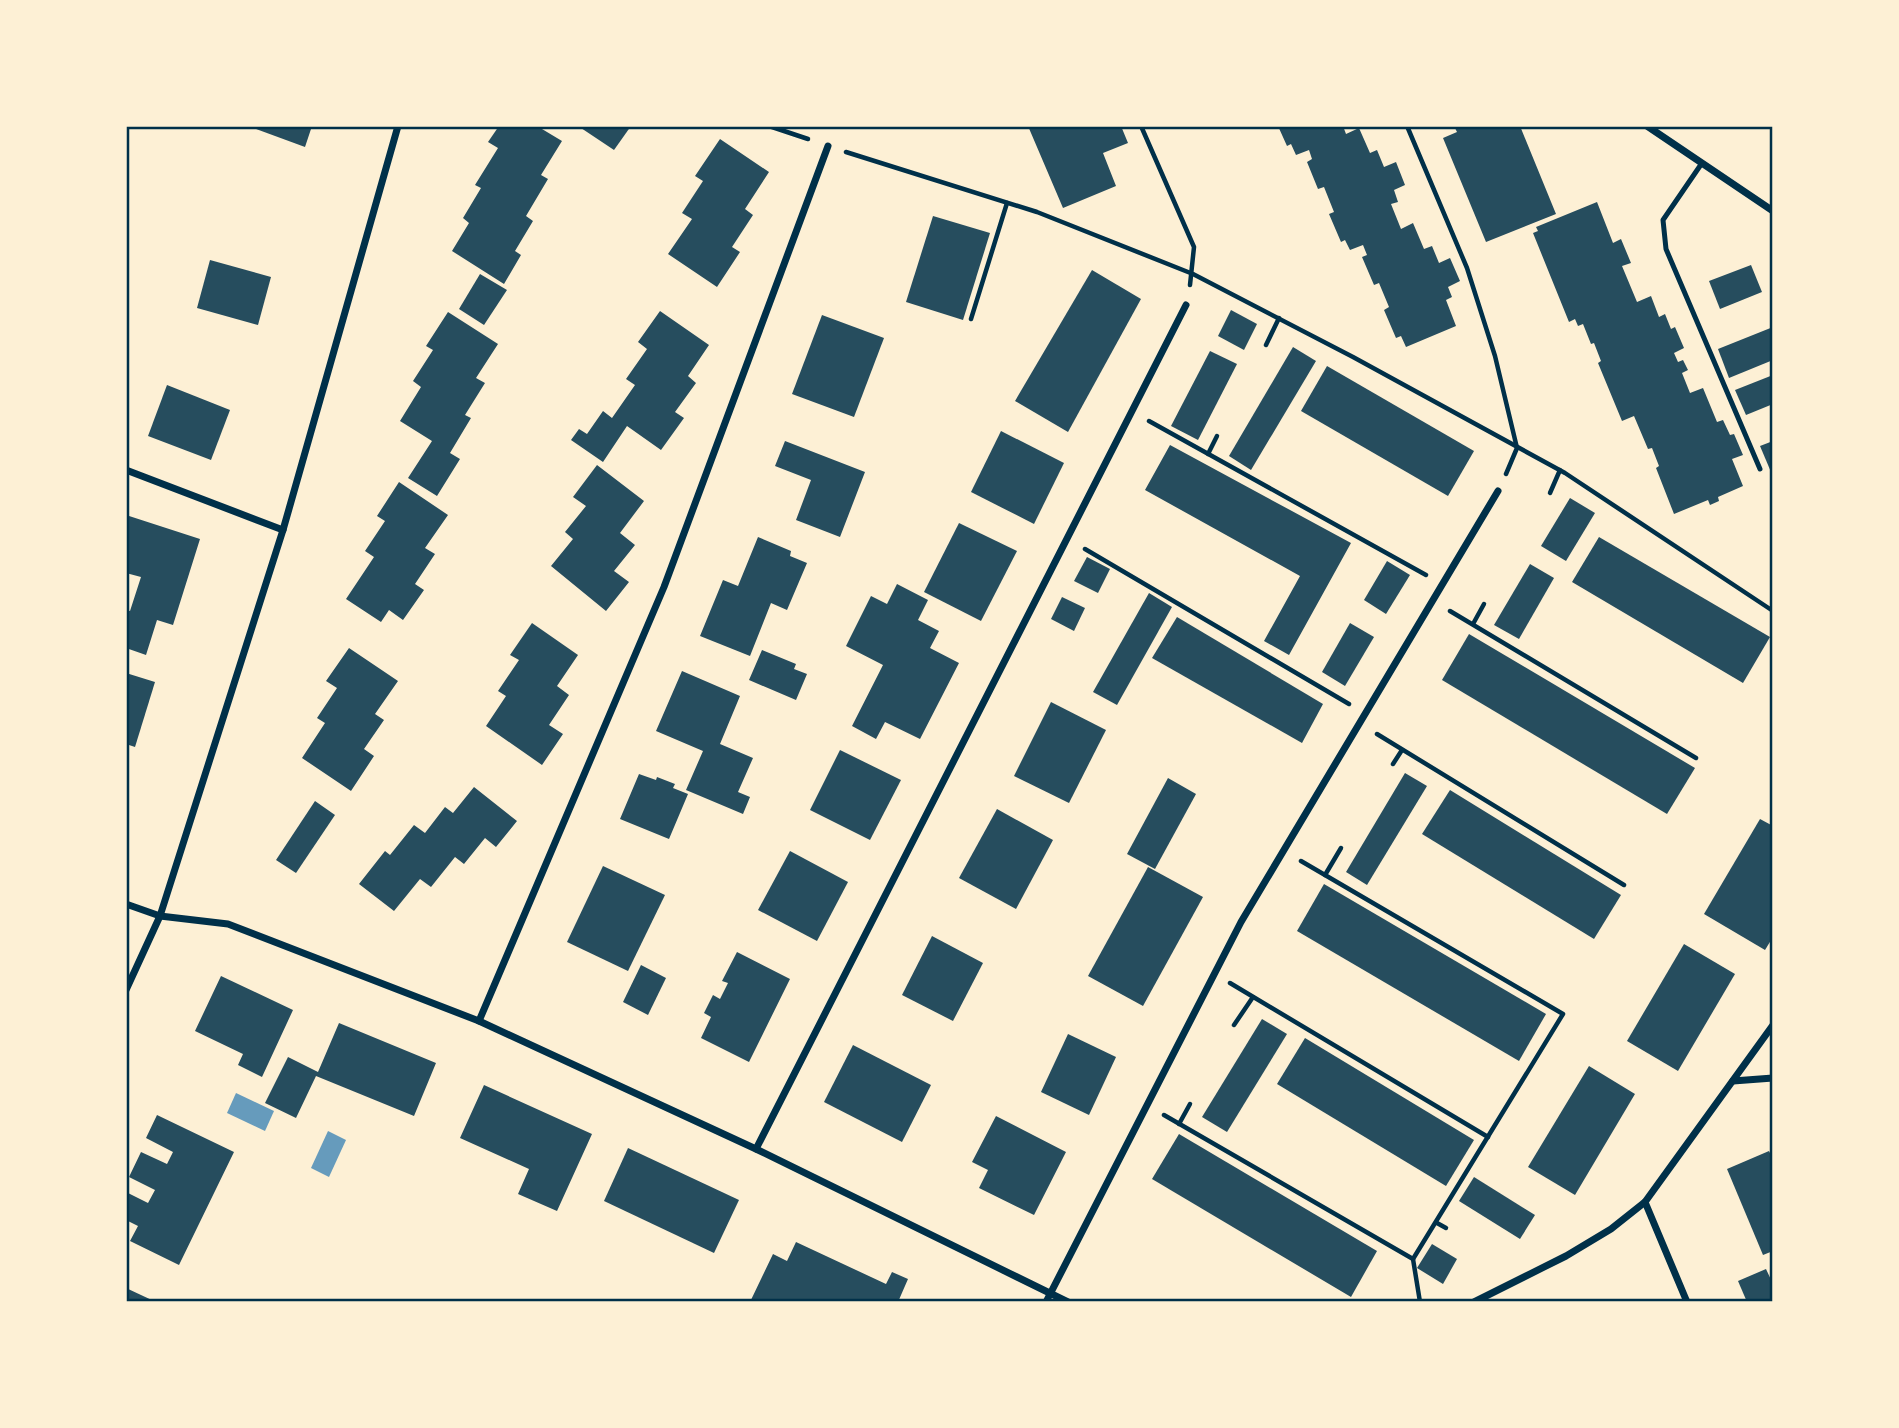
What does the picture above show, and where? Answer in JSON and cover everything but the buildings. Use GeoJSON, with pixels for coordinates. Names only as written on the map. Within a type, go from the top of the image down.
{"type":"FeatureCollection","features":[{"type":"Feature","properties":{"kind":"street"},"geometry":{"type":"LineString","coordinates":[[126,990],[160,916],[283,530],[398,126]]}},
{"type":"Feature","properties":{"kind":"street"},"geometry":{"type":"LineString","coordinates":[[1647,126],[1773,211]]}},
{"type":"Feature","properties":{"kind":"street"},"geometry":{"type":"LineString","coordinates":[[479,1021],[664,587],[828,146]]}},
{"type":"Feature","properties":{"kind":"street"},"geometry":{"type":"LineString","coordinates":[[756,1149],[1186,305]]}},
{"type":"Feature","properties":{"kind":"street"},"geometry":{"type":"LineString","coordinates":[[126,470],[283,530]]}},
{"type":"Feature","properties":{"kind":"street"},"geometry":{"type":"LineString","coordinates":[[1047,1298],[1241,922],[1498,491]]}},
{"type":"Feature","properties":{"kind":"street"},"geometry":{"type":"LineString","coordinates":[[126,904],[160,916],[228,925],[479,1021],[756,1149],[1047,1298],[1068,1302]]}},
{"type":"Feature","properties":{"kind":"street"},"geometry":{"type":"LineString","coordinates":[[1474,1302],[1566,1256],[1611,1228],[1645,1202],[1773,1025]]}},
{"type":"Feature","properties":{"kind":"street"},"geometry":{"type":"LineString","coordinates":[[1733,1081],[1773,1078]]}},
{"type":"Feature","properties":{"kind":"street"},"geometry":{"type":"LineString","coordinates":[[1645,1202],[1687,1302]]}},
{"type":"Feature","properties":{"kind":"lane"},"geometry":{"type":"LineString","coordinates":[[1702,163],[1663,220],[1666,248],[1760,469]]}},
{"type":"Feature","properties":{"kind":"path"},"geometry":{"type":"LineString","coordinates":[[769,126],[1037,212],[1193,274],[1560,470],[1773,611]]}},
{"type":"Feature","properties":{"kind":"path"},"geometry":{"type":"LineString","coordinates":[[1141,126],[1194,247],[1193,274],[1186,305]]}},
{"type":"Feature","properties":{"kind":"path"},"geometry":{"type":"LineString","coordinates":[[1407,126],[1467,268],[1495,356],[1517,448]]}},
{"type":"Feature","properties":{"kind":"path"},"geometry":{"type":"LineString","coordinates":[[971,319],[1007,203]]}},
{"type":"Feature","properties":{"kind":"path"},"geometry":{"type":"LineString","coordinates":[[1266,345],[1279,318]]}},
{"type":"Feature","properties":{"kind":"path"},"geometry":{"type":"LineString","coordinates":[[1132,411],[1443,584]]}},
{"type":"Feature","properties":{"kind":"path"},"geometry":{"type":"LineString","coordinates":[[1208,454],[1217,436]]}},
{"type":"Feature","properties":{"kind":"path"},"geometry":{"type":"LineString","coordinates":[[1550,493],[1560,470]]}},
{"type":"Feature","properties":{"kind":"path"},"geometry":{"type":"LineString","coordinates":[[1096,555],[1365,713]]}},
{"type":"Feature","properties":{"kind":"path"},"geometry":{"type":"LineString","coordinates":[[1432,601],[1696,758]]}},
{"type":"Feature","properties":{"kind":"path"},"geometry":{"type":"LineString","coordinates":[[1473,625],[1485,604]]}},
{"type":"Feature","properties":{"kind":"path"},"geometry":{"type":"LineString","coordinates":[[1359,723],[1624,885]]}},
{"type":"Feature","properties":{"kind":"path"},"geometry":{"type":"LineString","coordinates":[[1393,764],[1402,750]]}},
{"type":"Feature","properties":{"kind":"path"},"geometry":{"type":"LineString","coordinates":[[1325,875],[1341,848]]}},
{"type":"Feature","properties":{"kind":"path"},"geometry":{"type":"LineString","coordinates":[[1284,851],[1563,1014],[1413,1259],[1420,1302]]}},
{"type":"Feature","properties":{"kind":"path"},"geometry":{"type":"LineString","coordinates":[[1215,974],[1488,1137]]}},
{"type":"Feature","properties":{"kind":"path"},"geometry":{"type":"LineString","coordinates":[[1234,1025],[1253,997]]}},
{"type":"Feature","properties":{"kind":"path"},"geometry":{"type":"LineString","coordinates":[[1179,1124],[1190,1104]]}},
{"type":"Feature","properties":{"kind":"path"},"geometry":{"type":"LineString","coordinates":[[1146,1105],[1413,1259]]}},
{"type":"Feature","properties":{"kind":"path"},"geometry":{"type":"LineString","coordinates":[[1437,1223],[1446,1228]]}},
{"type":"Feature","properties":{"kind":"water"},"geometry":{"type":"Polygon","coordinates":[[[236,1093],[274,1111],[265,1131],[227,1113],[236,1093]]]}},
{"type":"Feature","properties":{"kind":"water"},"geometry":{"type":"Polygon","coordinates":[[[328,1131],[346,1140],[329,1177],[311,1168],[328,1131]]]}}]}
